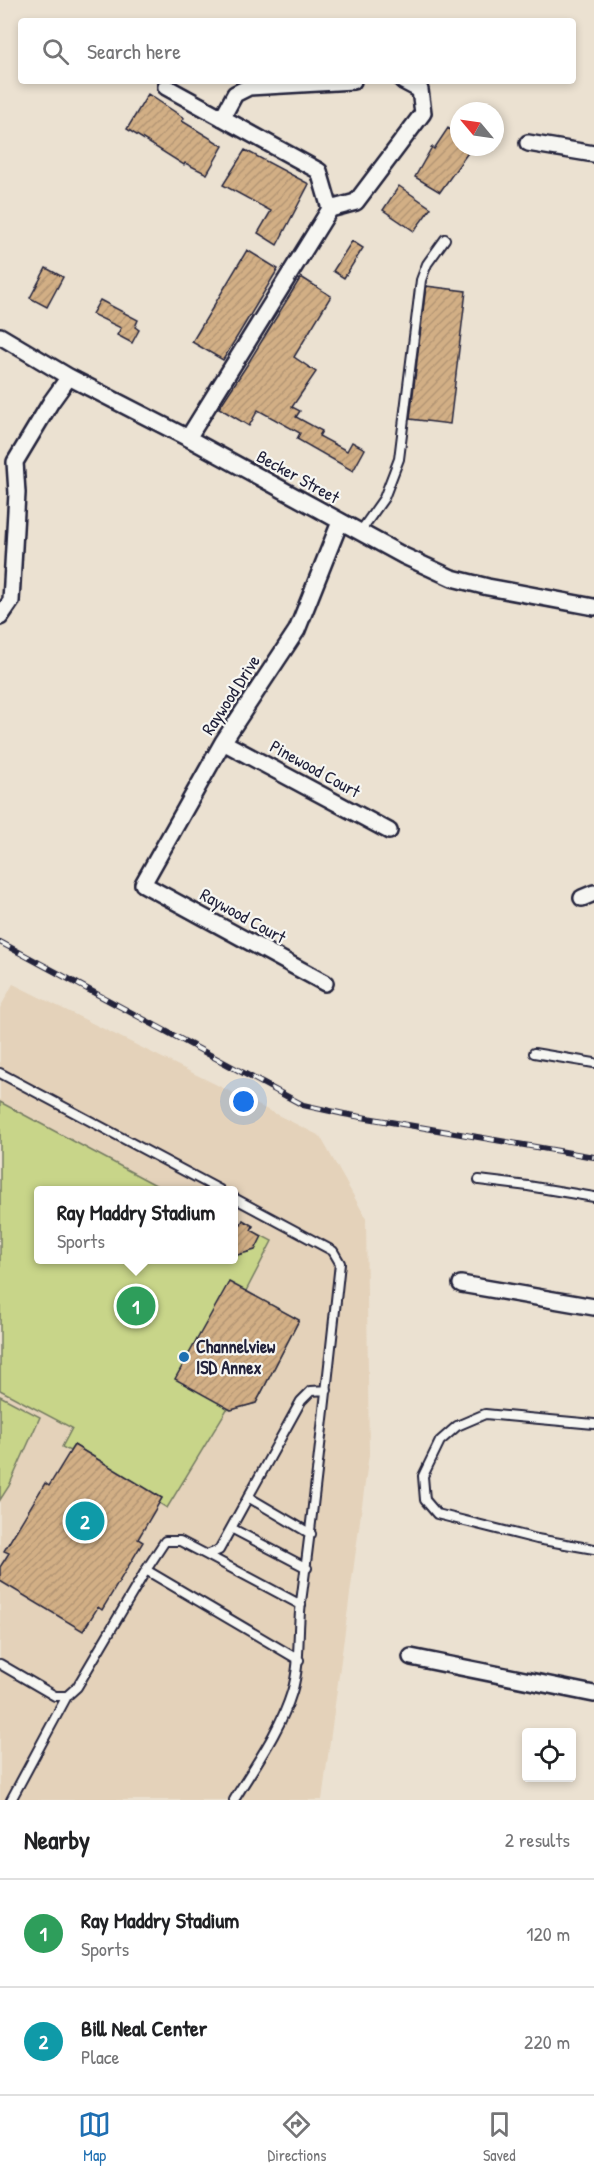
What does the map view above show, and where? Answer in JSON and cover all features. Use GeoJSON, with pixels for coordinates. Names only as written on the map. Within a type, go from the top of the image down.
{"type":"FeatureCollection","features":[{"type":"Feature","properties":{"kind":"street"},"geometry":{"type":"LineString","coordinates":[[222,118],[235,94],[249,87],[301,84]]}},
{"type":"Feature","properties":{"kind":"street"},"geometry":{"type":"LineString","coordinates":[[188,438],[330,209],[356,202],[423,113],[420,90],[409,84]]}},
{"type":"Feature","properties":{"kind":"street"},"geometry":{"type":"LineString","coordinates":[[166,87],[319,171],[330,209]]}},
{"type":"Feature","properties":{"kind":"street"},"geometry":{"type":"LineString","coordinates":[[528,143],[594,154]]}},
{"type":"Feature","properties":{"kind":"street","name":"Becker Street"},"geometry":{"type":"LineString","coordinates":[[0,336],[69,377],[188,438],[404,556],[452,578],[594,607]]}},
{"type":"Feature","properties":{"kind":"street"},"geometry":{"type":"LineString","coordinates":[[0,617],[12,601],[17,493],[15,462],[69,377]]}},
{"type":"Feature","properties":{"kind":"street","name":"Raywood Drive"},"geometry":{"type":"LineString","coordinates":[[143,884],[224,742],[297,630],[340,522]]}},
{"type":"Feature","properties":{"kind":"street","name":"Pinewood Court"},"geometry":{"type":"LineString","coordinates":[[224,742],[388,831]]}},
{"type":"Feature","properties":{"kind":"street","name":"Raywood Court"},"geometry":{"type":"LineString","coordinates":[[143,884],[325,983]]}},
{"type":"Feature","properties":{"kind":"street"},"geometry":{"type":"LineString","coordinates":[[461,1284],[594,1306]]}},
{"type":"Feature","properties":{"kind":"street"},"geometry":{"type":"LineString","coordinates":[[411,1657],[594,1694]]}},
{"type":"Feature","properties":{"kind":"lane"},"geometry":{"type":"LineString","coordinates":[[360,532],[384,498],[399,459],[421,280],[427,264],[445,239]]}},
{"type":"Feature","properties":{"kind":"lane"},"geometry":{"type":"LineString","coordinates":[[534,1053],[594,1064]]}},
{"type":"Feature","properties":{"kind":"lane"},"geometry":{"type":"LineString","coordinates":[[0,1074],[211,1186]]}},
{"type":"Feature","properties":{"kind":"lane"},"geometry":{"type":"LineString","coordinates":[[479,1180],[594,1197]]}},
{"type":"Feature","properties":{"kind":"lane"},"geometry":{"type":"LineString","coordinates":[[234,1800],[275,1733],[292,1693],[299,1660],[301,1605],[311,1534],[340,1263],[333,1251],[238,1200]]}},
{"type":"Feature","properties":{"kind":"lane"},"geometry":{"type":"LineString","coordinates":[[207,1555],[219,1550],[301,1401],[310,1391],[327,1390]]}},
{"type":"Feature","properties":{"kind":"lane"},"geometry":{"type":"LineString","coordinates":[[594,1424],[485,1414],[457,1425],[440,1442],[423,1476],[425,1500],[436,1514],[537,1539],[594,1549]]}},
{"type":"Feature","properties":{"kind":"lane"},"geometry":{"type":"LineString","coordinates":[[248,1497],[311,1534]]}},
{"type":"Feature","properties":{"kind":"lane"},"geometry":{"type":"LineString","coordinates":[[231,1527],[307,1568]]}},
{"type":"Feature","properties":{"kind":"lane"},"geometry":{"type":"LineString","coordinates":[[11,1800],[67,1696],[76,1687],[165,1541],[180,1541],[301,1605]]}},
{"type":"Feature","properties":{"kind":"lane"},"geometry":{"type":"LineString","coordinates":[[146,1570],[299,1660]]}},
{"type":"Feature","properties":{"kind":"lane"},"geometry":{"type":"LineString","coordinates":[[0,1664],[54,1696],[67,1696]]}},
{"type":"Feature","properties":{"kind":"shaded area","name":"Channelview ISD Annex"},"geometry":{"type":"Polygon","coordinates":[[[13,984],[320,1136],[366,1218],[369,1454],[322,1800],[0,1800],[0,1008],[13,984]]]}},
{"type":"Feature","properties":{"kind":"green space"},"geometry":{"type":"Polygon","coordinates":[[[0,1102],[158,1186],[34,1186],[34,1264],[238,1264],[238,1222],[241,1224],[243,1220],[253,1226],[251,1230],[272,1241],[246,1291],[299,1320],[256,1403],[227,1409],[167,1508],[159,1503],[162,1498],[74,1445],[70,1451],[62,1447],[72,1428],[0,1390],[0,1102]]]}},
{"type":"Feature","properties":{"kind":"green space"},"geometry":{"type":"Polygon","coordinates":[[[0,1396],[40,1417],[9,1486],[0,1500],[0,1396]]]}},
{"type":"Feature","properties":{"kind":"building"},"geometry":{"type":"Polygon","coordinates":[[[148,94],[184,118],[182,121],[223,146],[207,174],[185,163],[184,165],[127,129],[148,94]]]}},
{"type":"Feature","properties":{"kind":"building"},"geometry":{"type":"Polygon","coordinates":[[[448,128],[450,129],[450,156],[466,156],[440,192],[415,177],[432,147],[434,149],[448,128]]]}},
{"type":"Feature","properties":{"kind":"building"},"geometry":{"type":"Polygon","coordinates":[[[245,150],[309,184],[277,245],[258,233],[271,211],[223,185],[245,150]]]}},
{"type":"Feature","properties":{"kind":"building"},"geometry":{"type":"Polygon","coordinates":[[[399,186],[431,208],[414,231],[383,210],[399,186]]]}},
{"type":"Feature","properties":{"kind":"building"},"geometry":{"type":"Polygon","coordinates":[[[352,241],[363,248],[344,278],[333,271],[352,241]]]}},
{"type":"Feature","properties":{"kind":"building"},"geometry":{"type":"Polygon","coordinates":[[[247,250],[278,269],[223,360],[192,342],[247,250]]]}},
{"type":"Feature","properties":{"kind":"building"},"geometry":{"type":"Polygon","coordinates":[[[46,268],[63,277],[47,307],[30,298],[46,268]]]}},
{"type":"Feature","properties":{"kind":"building"},"geometry":{"type":"Polygon","coordinates":[[[301,277],[331,296],[294,357],[316,372],[292,407],[300,411],[296,417],[322,431],[319,436],[347,451],[352,442],[365,449],[353,471],[297,439],[300,433],[258,410],[249,426],[219,408],[301,277]]]}},
{"type":"Feature","properties":{"kind":"building"},"geometry":{"type":"Polygon","coordinates":[[[426,286],[466,291],[450,424],[410,419],[426,286]]]}},
{"type":"Feature","properties":{"kind":"building"},"geometry":{"type":"Polygon","coordinates":[[[100,300],[138,320],[135,327],[139,330],[132,343],[117,335],[121,328],[92,314],[100,300]]]}},
{"type":"Feature","properties":{"kind":"building"},"geometry":{"type":"Polygon","coordinates":[[[243,1220],[253,1226],[251,1230],[262,1236],[255,1250],[238,1255],[238,1222],[241,1224],[243,1220]]]}},
{"type":"Feature","properties":{"kind":"building"},"geometry":{"type":"Polygon","coordinates":[[[229,1282],[299,1320],[256,1403],[231,1410],[175,1379],[229,1282]]]}},
{"type":"Feature","properties":{"kind":"building"},"geometry":{"type":"Polygon","coordinates":[[[74,1445],[162,1498],[138,1539],[143,1542],[102,1610],[98,1607],[83,1631],[0,1581],[0,1567],[9,1553],[4,1551],[45,1483],[49,1486],[74,1445]]]}},
{"type":"Feature","properties":{"kind":"railway"},"geometry":{"type":"LineString","coordinates":[[0,942],[303,1105],[594,1157]]}},
{"type":"Feature","properties":{"kind":"place","name":"Ray Maddry Stadium"},"geometry":{"type":"Point","coordinates":[136,1306]}},
{"type":"Feature","properties":{"kind":"place","name":"Channelview ISD Annex"},"geometry":{"type":"Point","coordinates":[184,1357]}},
{"type":"Feature","properties":{"kind":"place","name":"Bill Neal Center"},"geometry":{"type":"Point","coordinates":[85,1521]}}]}
